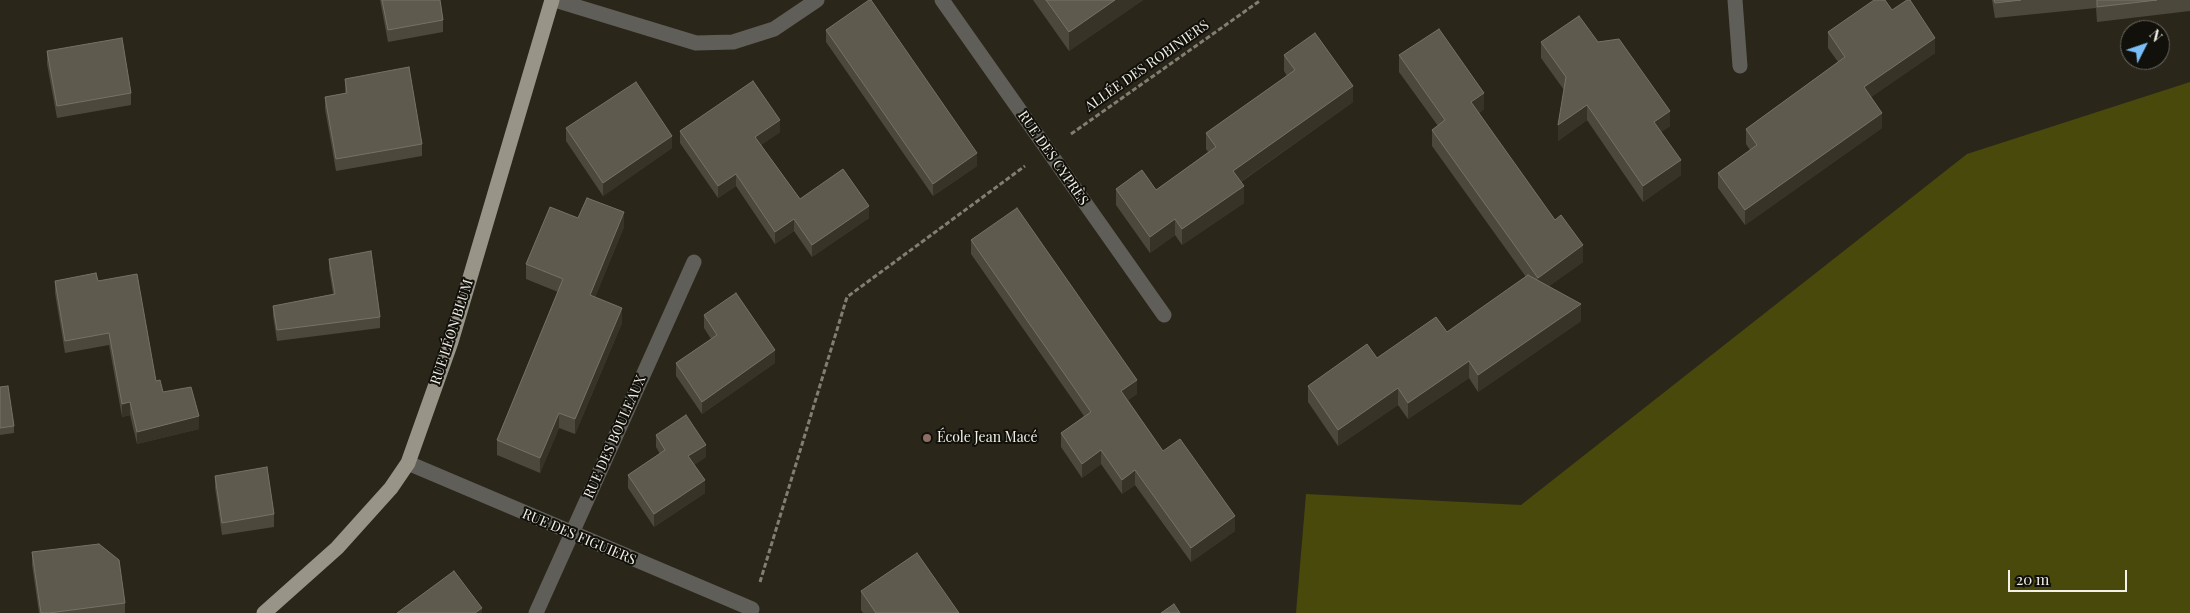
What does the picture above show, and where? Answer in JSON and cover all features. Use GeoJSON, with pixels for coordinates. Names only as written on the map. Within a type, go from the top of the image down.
{"type":"FeatureCollection","features":[{"type":"Feature","properties":{"kind":"main road","name":"RUE LÉON BLUM"},"geometry":{"type":"LineString","coordinates":[[264,613],[337,548],[391,488],[408,463],[451,342],[554,0]]}},
{"type":"Feature","properties":{"kind":"street"},"geometry":{"type":"LineString","coordinates":[[554,0],[696,42],[733,42],[774,29],[818,0]]}},
{"type":"Feature","properties":{"kind":"street","name":"RUE DES CYPRÈS"},"geometry":{"type":"LineString","coordinates":[[942,0],[1164,315]]}},
{"type":"Feature","properties":{"kind":"street"},"geometry":{"type":"LineString","coordinates":[[1735,0],[1740,66]]}},
{"type":"Feature","properties":{"kind":"street","name":"RUE DES BOULEAUX"},"geometry":{"type":"LineString","coordinates":[[536,613],[694,262]]}},
{"type":"Feature","properties":{"kind":"street","name":"RUE DES FIGUIERS"},"geometry":{"type":"LineString","coordinates":[[408,463],[752,609]]}},
{"type":"Feature","properties":{"kind":"path","name":"ALLÉE DES ROBINIERS"},"geometry":{"type":"LineString","coordinates":[[752,609],[847,297],[1047,150],[1260,0]]}},
{"type":"Feature","properties":{"kind":"shaded area"},"geometry":{"type":"Polygon","coordinates":[[[2190,82],[2190,613],[1296,613],[1306,494],[1521,505],[1967,154],[2190,82]]]}},
{"type":"Feature","properties":{"kind":"building"},"geometry":{"type":"Polygon","coordinates":[[[382,0],[440,0],[443,20],[388,30],[382,0]]]}},
{"type":"Feature","properties":{"kind":"building"},"geometry":{"type":"Polygon","coordinates":[[[871,0],[977,153],[933,184],[826,30],[871,0]]]}},
{"type":"Feature","properties":{"kind":"building"},"geometry":{"type":"Polygon","coordinates":[[[1046,0],[1115,0],[1069,32],[1046,0]]]}},
{"type":"Feature","properties":{"kind":"building"},"geometry":{"type":"Polygon","coordinates":[[[1874,0],[1885,0],[1892,10],[1910,0],[1935,38],[1864,87],[1882,113],[1745,210],[1718,173],[1757,145],[1746,129],[1845,57],[1828,32],[1874,0]]]}},
{"type":"Feature","properties":{"kind":"building"},"geometry":{"type":"Polygon","coordinates":[[[1994,0],[2021,0],[1995,3],[1994,0]]]}},
{"type":"Feature","properties":{"kind":"building"},"geometry":{"type":"Polygon","coordinates":[[[2097,0],[2157,0],[2097,7],[2097,0]]]}},
{"type":"Feature","properties":{"kind":"building"},"geometry":{"type":"Polygon","coordinates":[[[1579,16],[1598,42],[1619,39],[1670,111],[1654,122],[1681,160],[1643,186],[1587,105],[1558,125],[1566,77],[1541,42],[1579,16]]]}},
{"type":"Feature","properties":{"kind":"building"},"geometry":{"type":"Polygon","coordinates":[[[1439,29],[1484,93],[1471,102],[1555,220],[1561,215],[1583,245],[1538,278],[1432,130],[1445,120],[1399,55],[1439,29]]]}},
{"type":"Feature","properties":{"kind":"building"},"geometry":{"type":"Polygon","coordinates":[[[1315,33],[1353,86],[1233,171],[1244,186],[1182,229],[1175,219],[1150,237],[1116,189],[1142,170],[1156,190],[1216,147],[1206,133],[1295,70],[1284,55],[1315,33]]]}},
{"type":"Feature","properties":{"kind":"building"},"geometry":{"type":"Polygon","coordinates":[[[122,38],[131,93],[57,106],[47,51],[122,38]]]}},
{"type":"Feature","properties":{"kind":"building"},"geometry":{"type":"Polygon","coordinates":[[[409,67],[422,144],[336,159],[325,97],[347,93],[345,79],[409,67]]]}},
{"type":"Feature","properties":{"kind":"building"},"geometry":{"type":"Polygon","coordinates":[[[753,81],[780,120],[755,137],[800,199],[843,169],[869,206],[812,245],[794,219],[775,232],[736,174],[718,186],[680,131],[753,81]]]}},
{"type":"Feature","properties":{"kind":"building"},"geometry":{"type":"Polygon","coordinates":[[[636,82],[672,136],[603,183],[566,128],[636,82]]]}},
{"type":"Feature","properties":{"kind":"building"},"geometry":{"type":"Polygon","coordinates":[[[587,198],[624,212],[590,295],[622,308],[575,419],[559,413],[540,458],[497,440],[563,279],[526,264],[550,207],[578,218],[587,198]]]}},
{"type":"Feature","properties":{"kind":"building"},"geometry":{"type":"Polygon","coordinates":[[[1017,208],[1137,380],[1121,391],[1163,451],[1180,439],[1235,516],[1191,548],[1135,470],[1122,480],[1101,450],[1082,464],[1061,433],[1091,412],[971,240],[1017,208]]]}},
{"type":"Feature","properties":{"kind":"building"},"geometry":{"type":"Polygon","coordinates":[[[371,251],[380,317],[277,330],[273,306],[335,294],[329,259],[371,251]]]}},
{"type":"Feature","properties":{"kind":"building"},"geometry":{"type":"Polygon","coordinates":[[[96,273],[98,281],[137,274],[156,381],[160,380],[163,392],[191,387],[199,416],[137,432],[130,402],[122,404],[109,333],[65,341],[55,281],[96,273]]]}},
{"type":"Feature","properties":{"kind":"building"},"geometry":{"type":"Polygon","coordinates":[[[1528,275],[1581,304],[1478,375],[1469,361],[1408,403],[1398,388],[1338,430],[1308,386],[1367,344],[1377,358],[1436,317],[1447,332],[1528,275]]]}},
{"type":"Feature","properties":{"kind":"building"},"geometry":{"type":"Polygon","coordinates":[[[736,293],[775,350],[702,402],[676,363],[717,335],[704,315],[736,293]]]}},
{"type":"Feature","properties":{"kind":"building"},"geometry":{"type":"Polygon","coordinates":[[[8,386],[14,426],[0,428],[0,387],[8,386]]]}},
{"type":"Feature","properties":{"kind":"building"},"geometry":{"type":"Polygon","coordinates":[[[686,415],[706,445],[688,456],[705,480],[654,514],[628,475],[665,450],[656,435],[686,415]]]}},
{"type":"Feature","properties":{"kind":"building"},"geometry":{"type":"Polygon","coordinates":[[[267,467],[274,514],[222,523],[215,476],[267,467]]]}},
{"type":"Feature","properties":{"kind":"building"},"geometry":{"type":"Polygon","coordinates":[[[99,544],[119,560],[125,603],[41,613],[32,552],[99,544]]]}},
{"type":"Feature","properties":{"kind":"building"},"geometry":{"type":"Polygon","coordinates":[[[917,553],[959,613],[876,613],[861,591],[917,553]]]}},
{"type":"Feature","properties":{"kind":"building"},"geometry":{"type":"Polygon","coordinates":[[[454,571],[482,608],[475,613],[397,613],[454,571]]]}},
{"type":"Feature","properties":{"kind":"building"},"geometry":{"type":"Polygon","coordinates":[[[1174,604],[1180,613],[1161,613],[1174,604]]]}},
{"type":"Feature","properties":{"kind":"place","name":"École Jean Macé"},"geometry":{"type":"Point","coordinates":[927,438]}}]}
